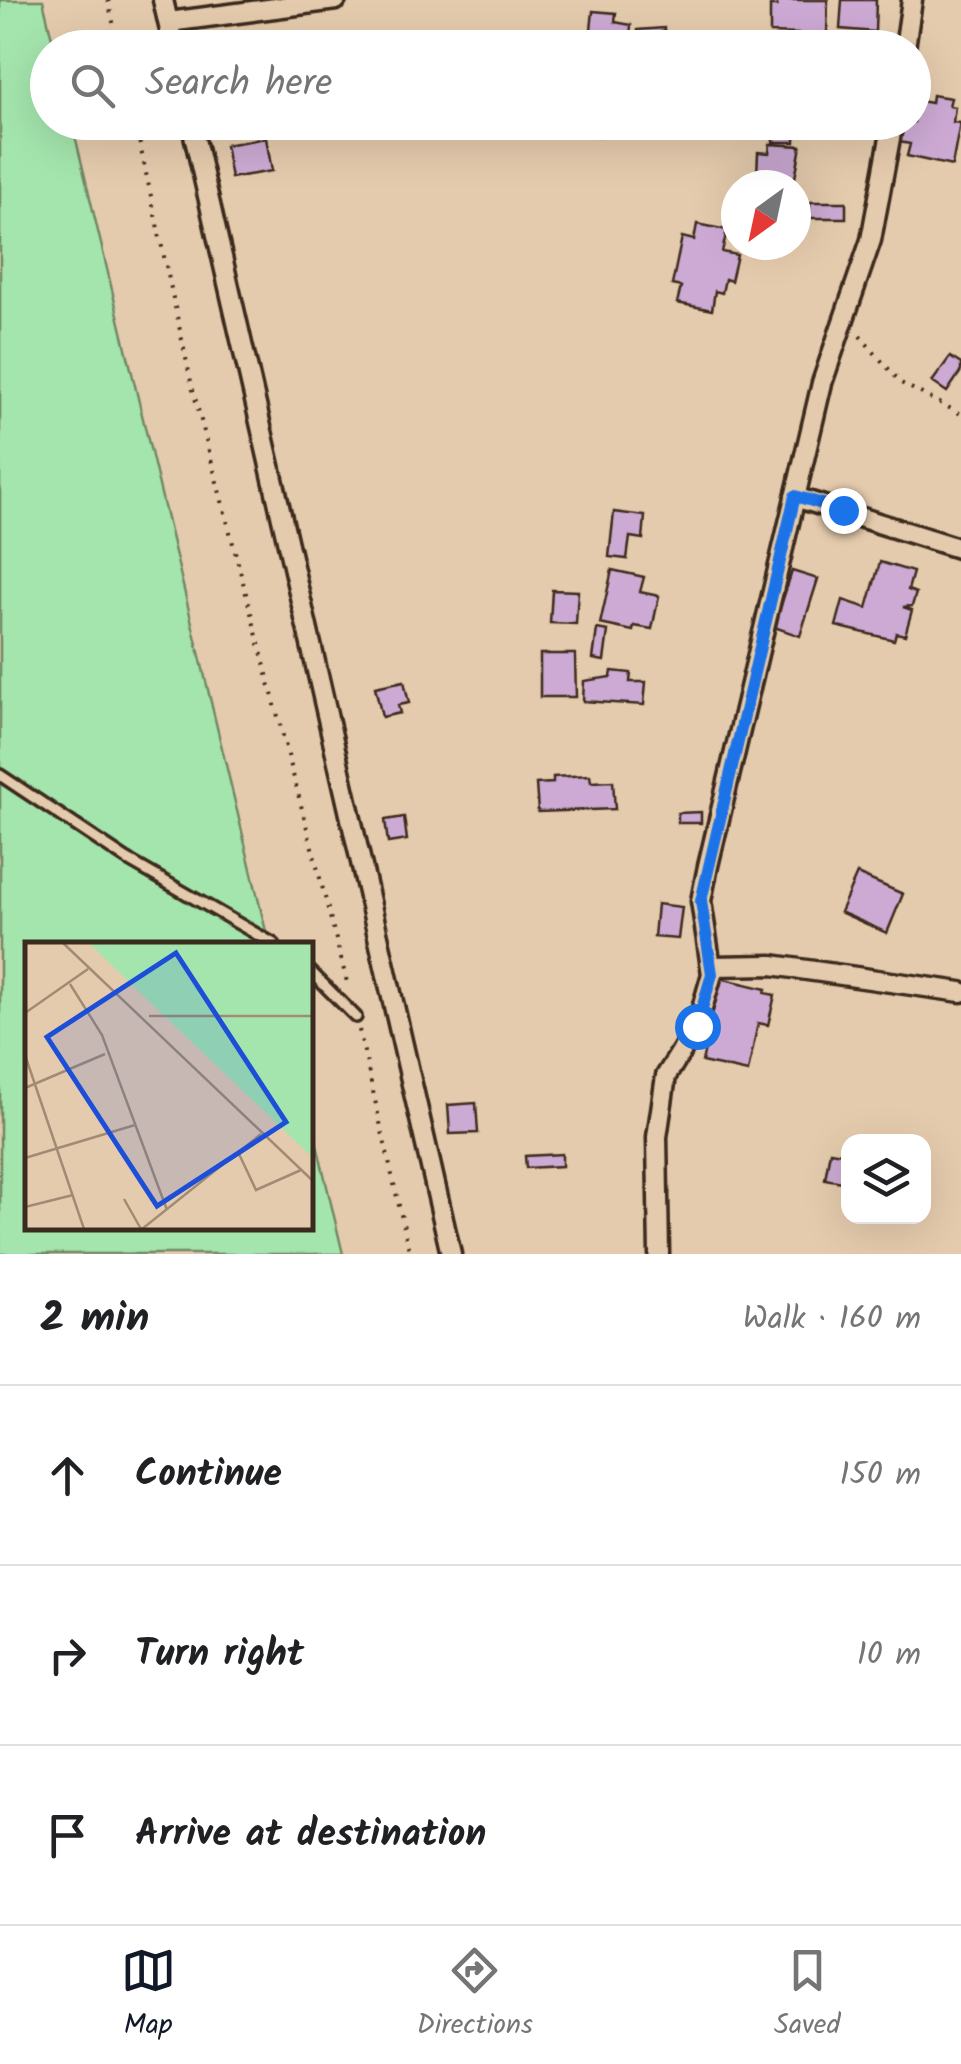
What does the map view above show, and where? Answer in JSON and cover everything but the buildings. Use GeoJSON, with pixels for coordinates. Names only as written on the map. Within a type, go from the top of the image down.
{"type":"FeatureCollection","features":[{"type":"Feature","properties":{"kind":"street"},"geometry":{"type":"LineString","coordinates":[[163,0],[170,30]]}},
{"type":"Feature","properties":{"kind":"street"},"geometry":{"type":"LineString","coordinates":[[168,22],[336,0]]}},
{"type":"Feature","properties":{"kind":"street"},"geometry":{"type":"LineString","coordinates":[[908,30],[912,0]]}},
{"type":"Feature","properties":{"kind":"street"},"geometry":{"type":"LineString","coordinates":[[195,140],[450,1254]]}},
{"type":"Feature","properties":{"kind":"street"},"geometry":{"type":"LineString","coordinates":[[659,1254],[657,1136],[666,1076],[697,1026],[710,993],[712,966],[701,901],[822,383],[871,240],[890,140]]}},
{"type":"Feature","properties":{"kind":"street"},"geometry":{"type":"LineString","coordinates":[[795,496],[961,548]]}},
{"type":"Feature","properties":{"kind":"street"},"geometry":{"type":"LineString","coordinates":[[712,966],[772,965],[961,992]]}},
{"type":"Feature","properties":{"kind":"lane"},"geometry":{"type":"LineString","coordinates":[[0,775],[126,858],[271,942]]}},
{"type":"Feature","properties":{"kind":"lane"},"geometry":{"type":"LineString","coordinates":[[312,973],[356,1017]]}},
{"type":"Feature","properties":{"kind":"path"},"geometry":{"type":"LineString","coordinates":[[108,0],[114,30]]}},
{"type":"Feature","properties":{"kind":"path"},"geometry":{"type":"LineString","coordinates":[[139,140],[192,386],[356,1017],[410,1254]]}},
{"type":"Feature","properties":{"kind":"path"},"geometry":{"type":"LineString","coordinates":[[846,316],[900,383],[961,414]]}},
{"type":"Feature","properties":{"kind":"green space"},"geometry":{"type":"Polygon","coordinates":[[[0,0],[43,0],[50,30],[30,30],[30,140],[76,140],[269,942],[25,942],[25,1229],[312,1229],[312,1123],[343,1254],[0,1254],[0,0]]]}},
{"type":"Feature","properties":{"kind":"route"},"geometry":{"type":"LineString","coordinates":[[697,1026],[710,993],[712,974],[701,901],[795,496],[843,510]]}}]}
